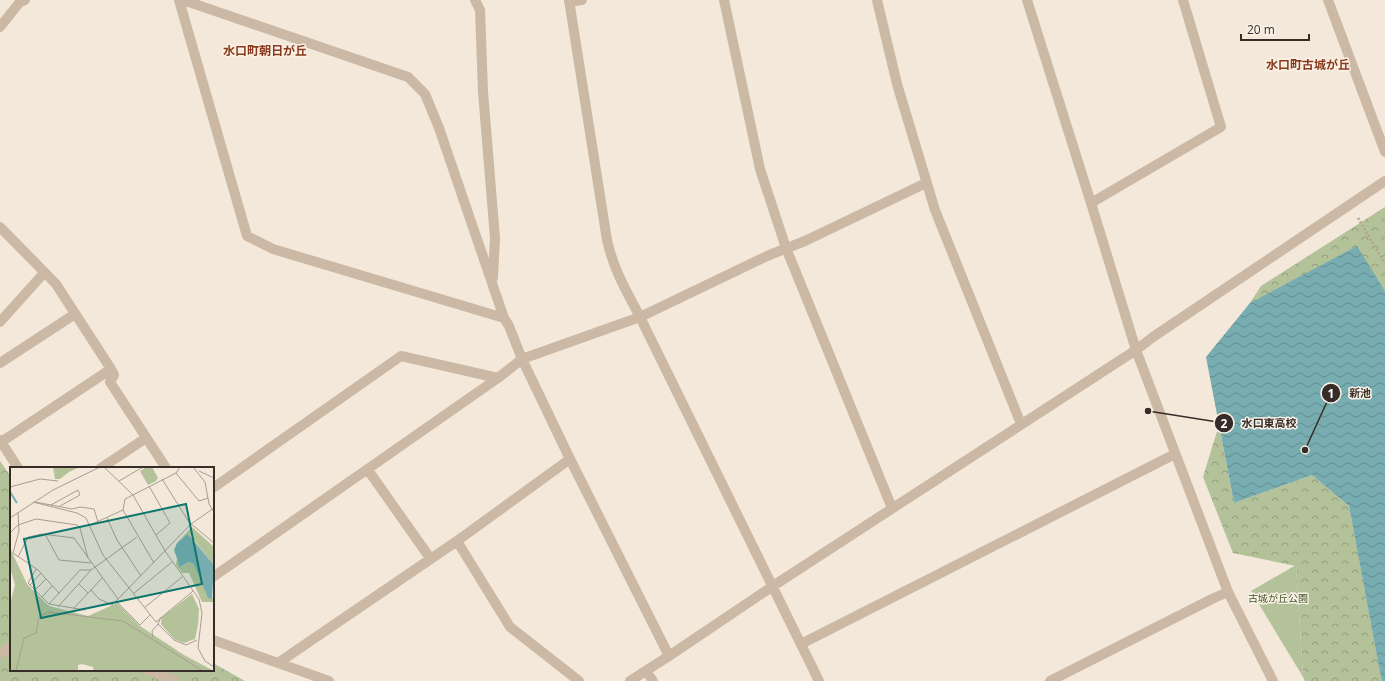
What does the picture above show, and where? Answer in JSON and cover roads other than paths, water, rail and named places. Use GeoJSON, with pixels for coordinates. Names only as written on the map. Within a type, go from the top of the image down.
{"type":"FeatureCollection","features":[{"type":"Feature","properties":{"kind":"street"},"geometry":{"type":"LineString","coordinates":[[0,27],[20,2],[25,0]]}},
{"type":"Feature","properties":{"kind":"street"},"geometry":{"type":"LineString","coordinates":[[179,0],[247,236],[273,249],[504,318]]}},
{"type":"Feature","properties":{"kind":"street"},"geometry":{"type":"LineString","coordinates":[[183,0],[408,77],[425,94],[439,128],[504,318],[570,459],[669,656]]}},
{"type":"Feature","properties":{"kind":"street"},"geometry":{"type":"LineString","coordinates":[[474,0],[480,10],[483,92],[495,238],[492,284]]}},
{"type":"Feature","properties":{"kind":"street"},"geometry":{"type":"LineString","coordinates":[[582,0],[569,1],[611,259],[617,275],[640,317],[819,681]]}},
{"type":"Feature","properties":{"kind":"street"},"geometry":{"type":"LineString","coordinates":[[724,0],[760,169],[786,248],[892,508]]}},
{"type":"Feature","properties":{"kind":"street"},"geometry":{"type":"LineString","coordinates":[[877,0],[897,84],[916,144],[926,183],[1020,424]]}},
{"type":"Feature","properties":{"kind":"street"},"geometry":{"type":"LineString","coordinates":[[1027,0],[1136,350],[1228,592],[1273,681]]}},
{"type":"Feature","properties":{"kind":"street"},"geometry":{"type":"LineString","coordinates":[[1091,203],[1221,127],[1183,0]]}},
{"type":"Feature","properties":{"kind":"street"},"geometry":{"type":"LineString","coordinates":[[1328,0],[1385,152]]}},
{"type":"Feature","properties":{"kind":"street"},"geometry":{"type":"LineString","coordinates":[[630,681],[1020,424],[1136,350],[1159,332],[1385,181]]}},
{"type":"Feature","properties":{"kind":"street"},"geometry":{"type":"LineString","coordinates":[[214,576],[368,470],[498,378],[522,359],[640,317],[926,183]]}},
{"type":"Feature","properties":{"kind":"street"},"geometry":{"type":"LineString","coordinates":[[0,227],[56,284],[111,369],[114,375],[110,382],[165,467]]}},
{"type":"Feature","properties":{"kind":"street"},"geometry":{"type":"LineString","coordinates":[[0,322],[44,273]]}},
{"type":"Feature","properties":{"kind":"street"},"geometry":{"type":"LineString","coordinates":[[0,363],[75,314]]}},
{"type":"Feature","properties":{"kind":"street"},"geometry":{"type":"LineString","coordinates":[[214,487],[401,356],[498,378]]}},
{"type":"Feature","properties":{"kind":"street"},"geometry":{"type":"LineString","coordinates":[[17,467],[1,441],[111,369]]}},
{"type":"Feature","properties":{"kind":"street"},"geometry":{"type":"LineString","coordinates":[[102,467],[146,438]]}},
{"type":"Feature","properties":{"kind":"street"},"geometry":{"type":"LineString","coordinates":[[801,644],[1175,454]]}},
{"type":"Feature","properties":{"kind":"street"},"geometry":{"type":"LineString","coordinates":[[278,664],[430,558],[457,541],[570,459]]}},
{"type":"Feature","properties":{"kind":"street"},"geometry":{"type":"LineString","coordinates":[[368,470],[430,558]]}},
{"type":"Feature","properties":{"kind":"street"},"geometry":{"type":"LineString","coordinates":[[457,541],[510,627],[579,681]]}},
{"type":"Feature","properties":{"kind":"street"},"geometry":{"type":"LineString","coordinates":[[1050,681],[1207,601],[1228,592]]}},
{"type":"Feature","properties":{"kind":"street"},"geometry":{"type":"LineString","coordinates":[[214,640],[329,681]]}},
{"type":"Feature","properties":{"kind":"street"},"geometry":{"type":"LineString","coordinates":[[0,654],[10,648]]}},
{"type":"Feature","properties":{"kind":"street"},"geometry":{"type":"LineString","coordinates":[[150,671],[175,681]]}},
{"type":"Feature","properties":{"kind":"street"},"geometry":{"type":"LineString","coordinates":[[646,671],[653,681]]}},
{"type":"Feature","properties":{"kind":"water"},"geometry":{"type":"Polygon","coordinates":[[[1357,246],[1385,291],[1385,681],[1382,681],[1380,672],[1349,506],[1312,475],[1234,503],[1206,357],[1250,303],[1357,246]]]}},
{"type":"Feature","properties":{"kind":"place","name":"水口東高校"},"geometry":{"type":"Point","coordinates":[1148,411]}},
{"type":"Feature","properties":{"kind":"place","name":"新池"},"geometry":{"type":"Point","coordinates":[1305,450]}},
{"type":"Feature","properties":{"kind":"district","name":"水口町朝日が丘"},"geometry":{"type":"Point","coordinates":[265,51]}},
{"type":"Feature","properties":{"kind":"district","name":"水口町古城が丘"},"geometry":{"type":"Point","coordinates":[1308,65]}},
{"type":"Feature","properties":{"kind":"park label","name":"古城が丘公園"},"geometry":{"type":"Point","coordinates":[1278,598]}}]}
